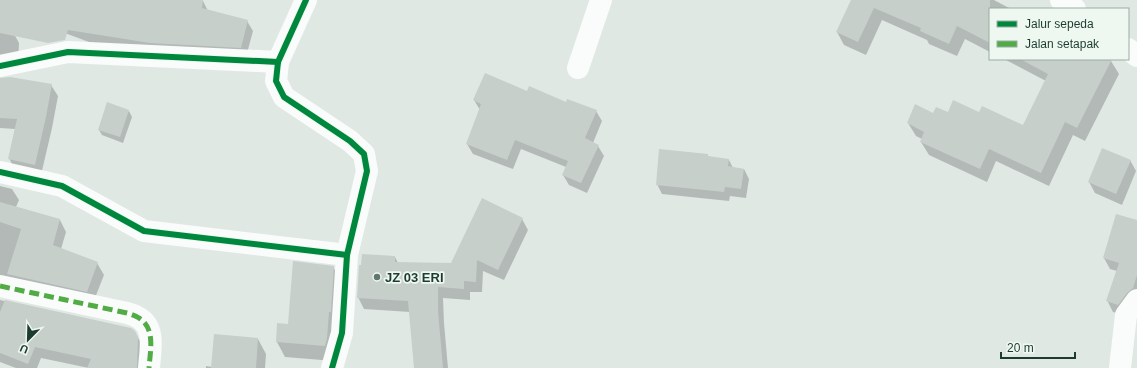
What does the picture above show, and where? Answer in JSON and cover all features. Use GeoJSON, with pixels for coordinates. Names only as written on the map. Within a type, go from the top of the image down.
{"type":"FeatureCollection","features":[{"type":"Feature","properties":{"kind":"street"},"geometry":{"type":"LineString","coordinates":[[306,0],[278,62],[276,81],[284,97],[350,140],[364,154],[367,171],[347,255],[342,333],[332,368]]}},
{"type":"Feature","properties":{"kind":"street"},"geometry":{"type":"LineString","coordinates":[[578,68],[601,0]]}},
{"type":"Feature","properties":{"kind":"street"},"geometry":{"type":"LineString","coordinates":[[1062,0],[1074,8]]}},
{"type":"Feature","properties":{"kind":"street"},"geometry":{"type":"LineString","coordinates":[[1129,50],[1137,56]]}},
{"type":"Feature","properties":{"kind":"street"},"geometry":{"type":"LineString","coordinates":[[0,66],[68,52],[278,62]]}},
{"type":"Feature","properties":{"kind":"street"},"geometry":{"type":"LineString","coordinates":[[0,172],[62,186],[144,231],[347,255]]}},
{"type":"Feature","properties":{"kind":"street"},"geometry":{"type":"LineString","coordinates":[[0,286],[127,313],[140,318],[149,329],[151,346],[149,368]]}},
{"type":"Feature","properties":{"kind":"street"},"geometry":{"type":"LineString","coordinates":[[1120,368],[1126,315],[1137,300]]}},
{"type":"Feature","properties":{"kind":"building"},"geometry":{"type":"Polygon","coordinates":[[[0,0],[203,0],[202,8],[248,20],[241,48],[150,43],[68,30],[65,40],[48,43],[0,33],[0,0]]]}},
{"type":"Feature","properties":{"kind":"building"},"geometry":{"type":"Polygon","coordinates":[[[851,0],[990,0],[989,42],[957,26],[949,44],[920,31],[921,28],[874,8],[858,42],[836,32],[851,0]]]}},
{"type":"Feature","properties":{"kind":"building"},"geometry":{"type":"Polygon","coordinates":[[[1022,60],[1111,60],[1077,128],[1065,122],[1041,173],[989,149],[980,169],[920,142],[924,132],[907,123],[915,104],[933,113],[936,107],[948,112],[953,100],[979,112],[982,106],[1023,125],[1048,74],[1022,60]]]}},
{"type":"Feature","properties":{"kind":"building"},"geometry":{"type":"Polygon","coordinates":[[[485,73],[527,91],[529,86],[566,102],[567,99],[597,110],[585,138],[599,145],[581,183],[562,175],[568,161],[515,140],[507,160],[466,144],[481,104],[473,100],[485,73]]]}},
{"type":"Feature","properties":{"kind":"building"},"geometry":{"type":"Polygon","coordinates":[[[10,77],[52,84],[35,165],[8,159],[17,119],[0,118],[0,78],[10,77]]]}},
{"type":"Feature","properties":{"kind":"building"},"geometry":{"type":"Polygon","coordinates":[[[107,102],[129,110],[120,137],[98,130],[107,102]]]}},
{"type":"Feature","properties":{"kind":"building"},"geometry":{"type":"Polygon","coordinates":[[[1102,148],[1131,160],[1116,194],[1088,182],[1102,148]]]}},
{"type":"Feature","properties":{"kind":"building"},"geometry":{"type":"Polygon","coordinates":[[[659,149],[708,154],[708,156],[729,159],[728,166],[744,169],[741,189],[725,187],[724,192],[656,185],[659,149]]]}},
{"type":"Feature","properties":{"kind":"building"},"geometry":{"type":"Polygon","coordinates":[[[482,198],[523,218],[498,270],[477,260],[476,282],[464,281],[464,289],[438,287],[438,311],[443,368],[414,368],[408,301],[357,298],[359,265],[361,265],[362,254],[395,256],[395,262],[451,263],[482,198]]]}},
{"type":"Feature","properties":{"kind":"building"},"geometry":{"type":"Polygon","coordinates":[[[0,202],[60,219],[53,245],[98,262],[87,292],[7,274],[21,229],[0,222],[0,202]]]}},
{"type":"Feature","properties":{"kind":"building"},"geometry":{"type":"Polygon","coordinates":[[[1116,214],[1137,220],[1137,275],[1133,288],[1118,305],[1106,301],[1119,263],[1103,258],[1116,214]]]}},
{"type":"Feature","properties":{"kind":"building"},"geometry":{"type":"Polygon","coordinates":[[[293,261],[334,266],[331,312],[329,312],[325,346],[276,342],[277,323],[288,324],[293,261]]]}},
{"type":"Feature","properties":{"kind":"building"},"geometry":{"type":"Polygon","coordinates":[[[5,300],[131,328],[135,331],[138,337],[137,368],[87,368],[91,359],[35,347],[28,364],[0,353],[0,312],[5,300]]]}},
{"type":"Feature","properties":{"kind":"building"},"geometry":{"type":"Polygon","coordinates":[[[214,334],[258,338],[256,368],[211,368],[214,334]]]}},
{"type":"Feature","properties":{"kind":"marked path"},"geometry":{"type":"LineString","coordinates":[[0,286],[127,313],[138,317],[144,322],[150,334],[151,348],[149,368]]}},
{"type":"Feature","properties":{"kind":"cycle path"},"geometry":{"type":"LineString","coordinates":[[306,0],[278,62],[276,81],[284,97],[350,141],[364,154],[367,171],[347,255],[342,333],[332,368]]}},
{"type":"Feature","properties":{"kind":"cycle path"},"geometry":{"type":"LineString","coordinates":[[0,66],[68,52],[278,62]]}},
{"type":"Feature","properties":{"kind":"cycle path"},"geometry":{"type":"LineString","coordinates":[[0,172],[62,186],[144,231],[347,255]]}},
{"type":"Feature","properties":{"kind":"place","name":"JZ 03 ERI"},"geometry":{"type":"Point","coordinates":[377,277]}}]}
